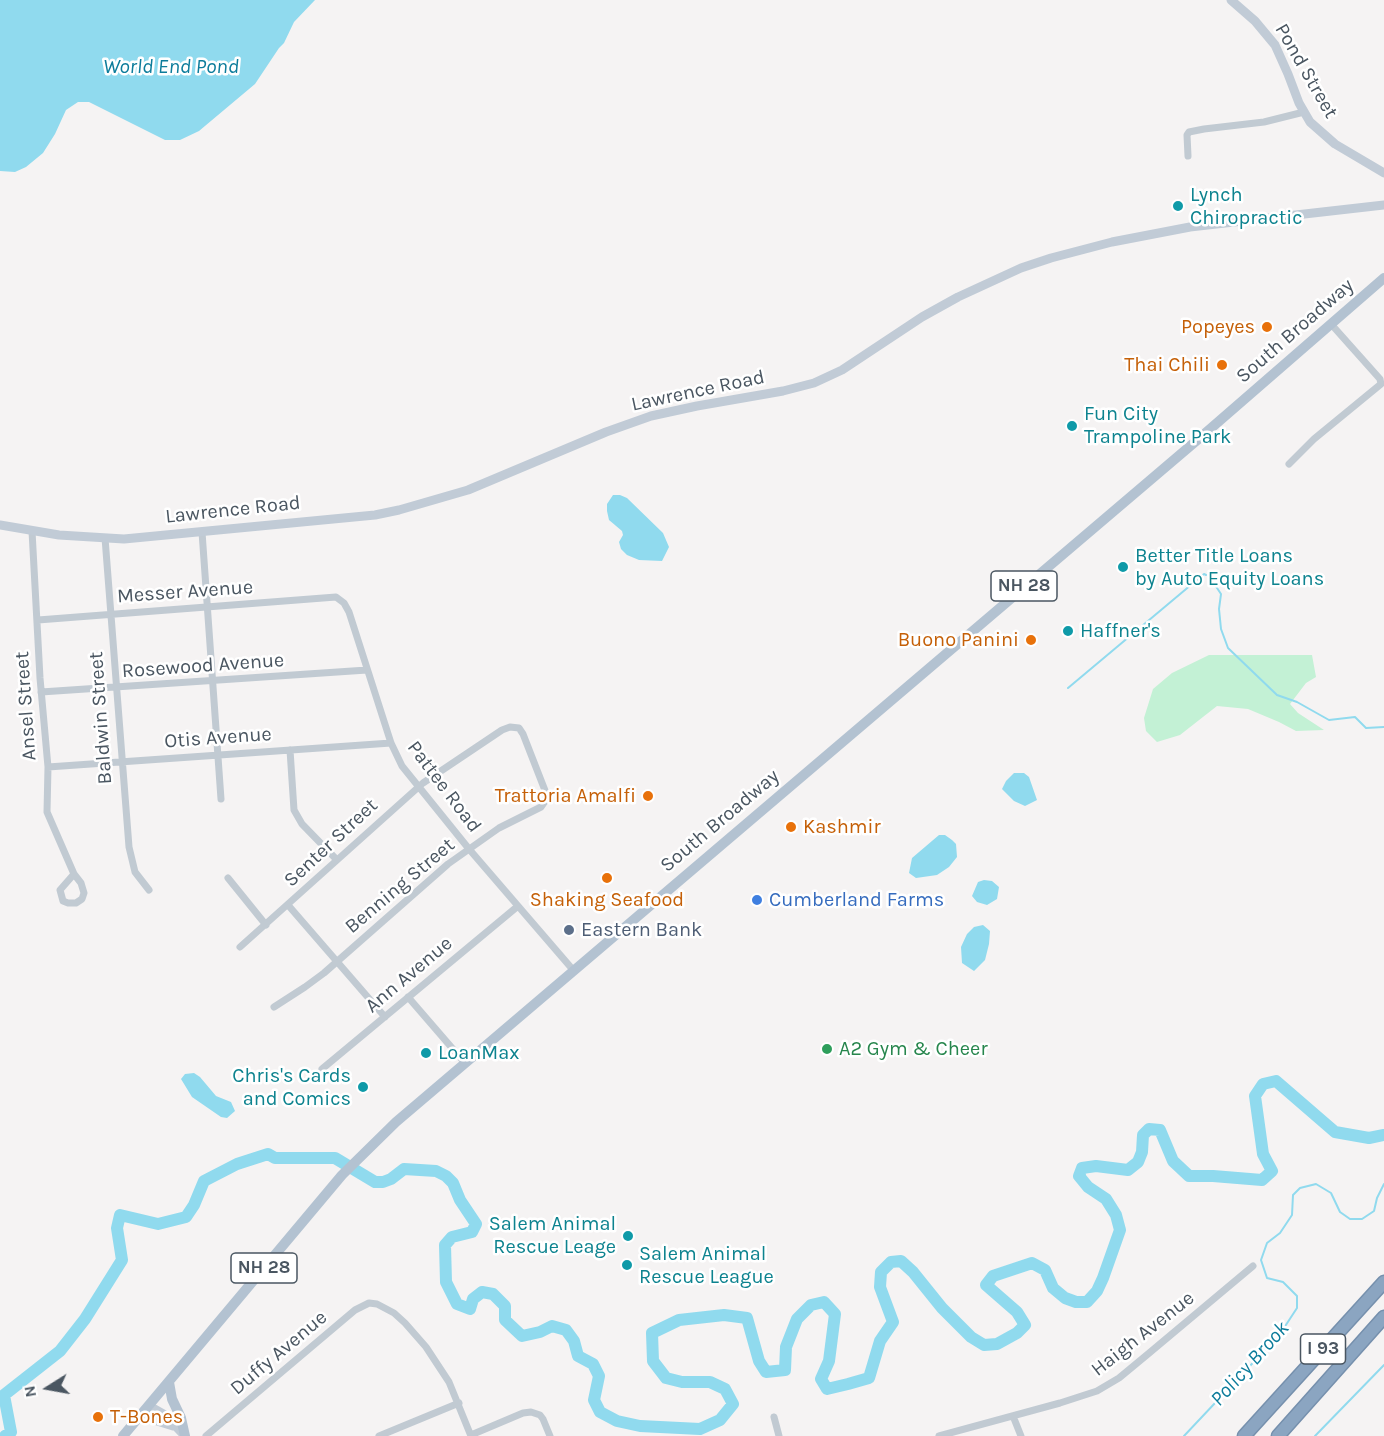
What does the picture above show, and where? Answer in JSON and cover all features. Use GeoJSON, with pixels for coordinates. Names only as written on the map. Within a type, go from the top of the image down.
{"type":"FeatureCollection","features":[{"type":"Feature","properties":{"kind":"highway","name":"I 93"},"geometry":{"type":"LineString","coordinates":[[1244,1436],[1384,1282]]}},
{"type":"Feature","properties":{"kind":"highway","name":"I 93"},"geometry":{"type":"LineString","coordinates":[[1278,1436],[1384,1317]]}},
{"type":"Feature","properties":{"kind":"main road","name":"South Broadway"},"geometry":{"type":"LineString","coordinates":[[123,1436],[342,1175],[396,1122],[1384,278]]}},
{"type":"Feature","properties":{"kind":"main road"},"geometry":{"type":"LineString","coordinates":[[169,1382],[172,1399],[181,1419],[185,1436]]}},
{"type":"Feature","properties":{"kind":"street","name":"Pond Street"},"geometry":{"type":"LineString","coordinates":[[1231,0],[1255,21],[1275,45],[1304,112],[1322,134],[1384,173]]}},
{"type":"Feature","properties":{"kind":"street"},"geometry":{"type":"LineString","coordinates":[[1188,156],[1186,135],[1189,132],[1264,122],[1304,112]]}},
{"type":"Feature","properties":{"kind":"street","name":"Lawrence Road"},"geometry":{"type":"LineString","coordinates":[[0,525],[32,531],[141,539],[283,522],[375,515],[399,510],[468,490],[606,432],[651,416],[814,383],[843,370],[922,317],[976,287],[1021,268],[1082,249],[1190,227],[1384,204]]}},
{"type":"Feature","properties":{"kind":"street"},"geometry":{"type":"LineString","coordinates":[[1289,464],[1314,439],[1381,384],[1380,379],[1331,324]]}},
{"type":"Feature","properties":{"kind":"street","name":"Ansel Street"},"geometry":{"type":"LineString","coordinates":[[32,531],[41,692],[48,767],[48,816],[74,874]]}},
{"type":"Feature","properties":{"kind":"street"},"geometry":{"type":"LineString","coordinates":[[202,532],[221,799]]}},
{"type":"Feature","properties":{"kind":"street","name":"Baldwin Street"},"geometry":{"type":"LineString","coordinates":[[105,538],[130,860],[135,872],[149,890]]}},
{"type":"Feature","properties":{"kind":"street","name":"Pattee Road"},"geometry":{"type":"LineString","coordinates":[[336,597],[344,603],[349,612],[391,743],[402,766],[469,849],[574,971]]}},
{"type":"Feature","properties":{"kind":"street","name":"Messer Avenue"},"geometry":{"type":"LineString","coordinates":[[38,620],[336,597]]}},
{"type":"Feature","properties":{"kind":"street","name":"Rosewood Avenue"},"geometry":{"type":"LineString","coordinates":[[41,692],[367,670]]}},
{"type":"Feature","properties":{"kind":"street","name":"Senter Street"},"geometry":{"type":"LineString","coordinates":[[240,947],[418,787],[502,730],[510,727],[519,728]]}},
{"type":"Feature","properties":{"kind":"street","name":"Benning Street"},"geometry":{"type":"LineString","coordinates":[[274,1007],[305,987],[448,864],[499,828],[542,807],[546,801],[544,785],[527,740],[519,728]]}},
{"type":"Feature","properties":{"kind":"street","name":"Otis Avenue"},"geometry":{"type":"LineString","coordinates":[[48,767],[391,743]]}},
{"type":"Feature","properties":{"kind":"street"},"geometry":{"type":"LineString","coordinates":[[290,750],[294,810],[302,824],[337,860]]}},
{"type":"Feature","properties":{"kind":"street"},"geometry":{"type":"LineString","coordinates":[[228,878],[266,925]]}},
{"type":"Feature","properties":{"kind":"street"},"geometry":{"type":"LineString","coordinates":[[288,905],[385,1017]]}},
{"type":"Feature","properties":{"kind":"street","name":"Ann Avenue"},"geometry":{"type":"LineString","coordinates":[[322,1069],[518,906]]}},
{"type":"Feature","properties":{"kind":"street"},"geometry":{"type":"LineString","coordinates":[[408,997],[465,1063]]}},
{"type":"Feature","properties":{"kind":"street","name":"Haigh Avenue"},"geometry":{"type":"LineString","coordinates":[[939,1436],[1083,1396],[1119,1378],[1253,1266]]}},
{"type":"Feature","properties":{"kind":"street","name":"Duffy Avenue"},"geometry":{"type":"LineString","coordinates":[[206,1436],[355,1310],[369,1303],[377,1304],[394,1313],[405,1323],[426,1347],[449,1382],[459,1403]]}},
{"type":"Feature","properties":{"kind":"street"},"geometry":{"type":"LineString","coordinates":[[379,1436],[459,1403],[471,1436],[523,1413],[536,1413],[543,1419],[550,1436]]}},
{"type":"Feature","properties":{"kind":"street"},"geometry":{"type":"LineString","coordinates":[[147,1408],[165,1415],[185,1436]]}},
{"type":"Feature","properties":{"kind":"street"},"geometry":{"type":"LineString","coordinates":[[1013,1416],[1021,1436]]}},
{"type":"Feature","properties":{"kind":"street"},"geometry":{"type":"LineString","coordinates":[[774,1418],[779,1436]]}},
{"type":"Feature","properties":{"kind":"green space"},"geometry":{"type":"Polygon","coordinates":[[[1209,655],[1312,655],[1316,677],[1306,683],[1290,704],[1298,713],[1324,730],[1296,731],[1248,709],[1217,706],[1180,735],[1157,742],[1146,731],[1144,718],[1153,689],[1172,673],[1209,655]]]}},
{"type":"Feature","properties":{"kind":"water","name":"World End Pond"},"geometry":{"type":"Polygon","coordinates":[[[0,0],[315,0],[294,22],[284,43],[255,84],[199,131],[180,140],[165,140],[89,102],[78,102],[66,110],[43,153],[26,167],[15,172],[0,171],[0,0]]]}},
{"type":"Feature","properties":{"kind":"water"},"geometry":{"type":"Polygon","coordinates":[[[613,495],[627,498],[663,533],[669,547],[662,561],[639,560],[627,555],[621,549],[619,542],[623,535],[622,531],[609,520],[607,511],[607,504],[613,495]]]}},
{"type":"Feature","properties":{"kind":"water"},"geometry":{"type":"Polygon","coordinates":[[[1014,773],[1024,773],[1029,777],[1037,800],[1025,806],[1014,801],[1002,789],[1014,773]]]}},
{"type":"Feature","properties":{"kind":"water"},"geometry":{"type":"Polygon","coordinates":[[[939,835],[945,835],[956,844],[957,857],[949,867],[937,875],[916,878],[909,873],[912,858],[939,835]]]}},
{"type":"Feature","properties":{"kind":"water"},"geometry":{"type":"Polygon","coordinates":[[[992,881],[999,887],[997,899],[987,905],[977,902],[972,896],[978,882],[992,881]]]}},
{"type":"Feature","properties":{"kind":"water"},"geometry":{"type":"Polygon","coordinates":[[[983,925],[990,931],[989,944],[985,960],[974,971],[962,963],[961,947],[967,934],[974,927],[983,925]]]}},
{"type":"Feature","properties":{"kind":"water"},"geometry":{"type":"Polygon","coordinates":[[[194,1073],[216,1096],[231,1102],[235,1111],[227,1118],[221,1117],[192,1097],[181,1079],[185,1074],[194,1073]]]}},
{"type":"Feature","properties":{"kind":"waterway"},"geometry":{"type":"LineString","coordinates":[[1068,688],[1204,574],[1206,575]]}},
{"type":"Feature","properties":{"kind":"waterway"},"geometry":{"type":"LineString","coordinates":[[1215,585],[1221,594],[1219,609],[1221,629],[1228,648],[1277,695],[1297,702],[1329,720],[1355,717],[1366,728],[1384,727]]}},
{"type":"Feature","properties":{"kind":"waterway"},"geometry":{"type":"LineString","coordinates":[[5,1436],[11,1432],[4,1395],[60,1351],[85,1319],[122,1260],[117,1228],[120,1215],[158,1224],[186,1217],[204,1181],[237,1164],[268,1154],[275,1158],[335,1158],[375,1182],[391,1179],[404,1169],[436,1171],[446,1176],[453,1183],[460,1200],[476,1224],[472,1232],[452,1237],[445,1245],[446,1282],[457,1304],[470,1309],[473,1299],[482,1292],[493,1294],[505,1306],[505,1320],[522,1336],[540,1332],[552,1326],[566,1330],[574,1341],[578,1356],[593,1364],[599,1376],[594,1400],[600,1412],[617,1421],[640,1426],[700,1429],[720,1420],[733,1404],[725,1389],[710,1382],[682,1382],[666,1378],[653,1361],[652,1333],[679,1320],[724,1315],[747,1318],[759,1361],[766,1372],[785,1370],[786,1347],[797,1319],[811,1305],[824,1302],[835,1314],[829,1361],[821,1379],[827,1389],[848,1384],[869,1378],[880,1341],[893,1322],[880,1287],[881,1272],[891,1262],[901,1261],[913,1272],[942,1308],[971,1337],[984,1345],[997,1344],[1017,1333],[1025,1325],[1017,1312],[986,1285],[993,1276],[1032,1263],[1045,1270],[1053,1288],[1065,1298],[1076,1302],[1087,1302],[1097,1291],[1103,1278],[1120,1230],[1116,1215],[1106,1199],[1088,1187],[1079,1176],[1082,1168],[1096,1166],[1128,1170],[1138,1162],[1142,1152],[1143,1135],[1149,1129],[1160,1130],[1173,1161],[1189,1176],[1262,1180],[1272,1171],[1263,1154],[1255,1096],[1263,1084],[1276,1081],[1335,1132],[1369,1138],[1384,1135]]}},
{"type":"Feature","properties":{"kind":"waterway","name":"Policy Brook"},"geometry":{"type":"LineString","coordinates":[[1184,1436],[1280,1334],[1297,1308],[1297,1296],[1283,1282],[1267,1278],[1261,1260],[1267,1243],[1280,1233],[1292,1215],[1293,1195],[1300,1188],[1316,1184],[1331,1193],[1340,1212],[1350,1219],[1362,1219],[1374,1211],[1384,1184]]}},
{"type":"Feature","properties":{"kind":"waterway"},"geometry":{"type":"LineString","coordinates":[[1315,1436],[1384,1365]]}},
{"type":"Feature","properties":{"kind":"place","name":"Lynch Chiropractic"},"geometry":{"type":"Point","coordinates":[1178,206]}},
{"type":"Feature","properties":{"kind":"place","name":"Popeyes"},"geometry":{"type":"Point","coordinates":[1267,327]}},
{"type":"Feature","properties":{"kind":"place","name":"Thai Chili"},"geometry":{"type":"Point","coordinates":[1222,365]}},
{"type":"Feature","properties":{"kind":"place","name":"Fun City Trampoline Park"},"geometry":{"type":"Point","coordinates":[1072,426]}},
{"type":"Feature","properties":{"kind":"place","name":"Better Title Loans by Auto Equity Loans"},"geometry":{"type":"Point","coordinates":[1123,567]}},
{"type":"Feature","properties":{"kind":"place","name":"Haffner's"},"geometry":{"type":"Point","coordinates":[1068,631]}},
{"type":"Feature","properties":{"kind":"place","name":"Buono Panini"},"geometry":{"type":"Point","coordinates":[1031,640]}},
{"type":"Feature","properties":{"kind":"place","name":"Trattoria Amalfi"},"geometry":{"type":"Point","coordinates":[648,796]}},
{"type":"Feature","properties":{"kind":"place","name":"Kashmir"},"geometry":{"type":"Point","coordinates":[791,827]}},
{"type":"Feature","properties":{"kind":"place","name":"Shaking Seafood"},"geometry":{"type":"Point","coordinates":[607,878]}},
{"type":"Feature","properties":{"kind":"place","name":"Cumberland Farms"},"geometry":{"type":"Point","coordinates":[757,900]}},
{"type":"Feature","properties":{"kind":"place","name":"Eastern Bank"},"geometry":{"type":"Point","coordinates":[569,930]}},
{"type":"Feature","properties":{"kind":"place","name":"A2 Gym & Cheer"},"geometry":{"type":"Point","coordinates":[827,1049]}},
{"type":"Feature","properties":{"kind":"place","name":"LoanMax"},"geometry":{"type":"Point","coordinates":[426,1053]}},
{"type":"Feature","properties":{"kind":"place","name":"Chris's Cards and Comics"},"geometry":{"type":"Point","coordinates":[363,1087]}},
{"type":"Feature","properties":{"kind":"place","name":"Salem Animal Rescue Leage"},"geometry":{"type":"Point","coordinates":[628,1236]}},
{"type":"Feature","properties":{"kind":"place","name":"Salem Animal Rescue League"},"geometry":{"type":"Point","coordinates":[627,1265]}},
{"type":"Feature","properties":{"kind":"place","name":"T-Bones"},"geometry":{"type":"Point","coordinates":[98,1417]}}]}
